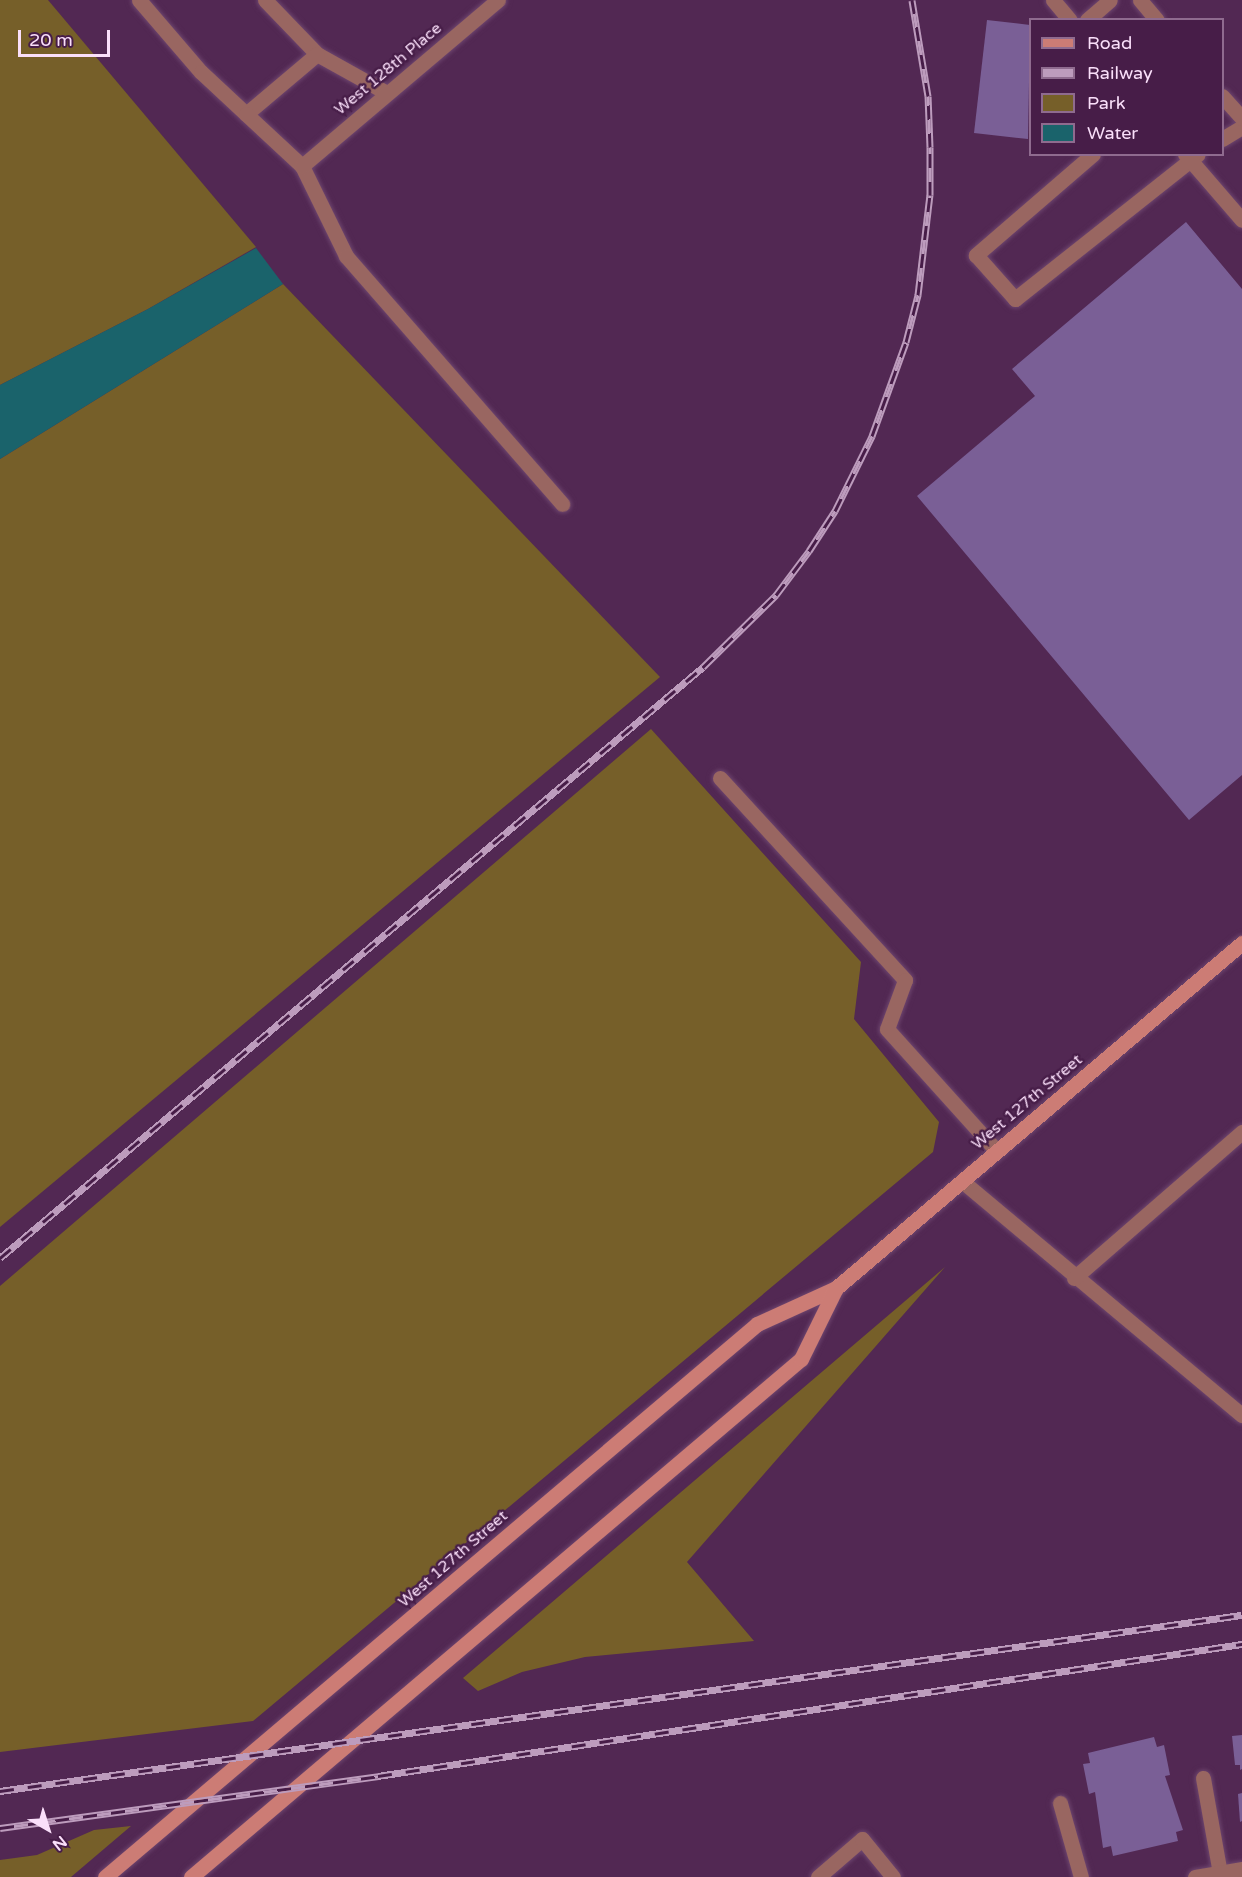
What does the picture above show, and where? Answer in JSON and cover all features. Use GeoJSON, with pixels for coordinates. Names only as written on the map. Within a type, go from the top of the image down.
{"type":"FeatureCollection","features":[{"type":"Feature","properties":{"kind":"main road","name":"West 127th Street"},"geometry":{"type":"LineString","coordinates":[[105,1877],[757,1324],[836,1288],[1242,943]]}},
{"type":"Feature","properties":{"kind":"main road","name":"West 127th Street"},"geometry":{"type":"LineString","coordinates":[[191,1877],[801,1359],[836,1288]]}},
{"type":"Feature","properties":{"kind":"street"},"geometry":{"type":"LineString","coordinates":[[139,0],[201,72],[302,166],[346,256],[562,504]]}},
{"type":"Feature","properties":{"kind":"street"},"geometry":{"type":"LineString","coordinates":[[265,0],[317,54],[387,93]]}},
{"type":"Feature","properties":{"kind":"street","name":"West 128th Place"},"geometry":{"type":"LineString","coordinates":[[302,166],[498,0]]}},
{"type":"Feature","properties":{"kind":"street"},"geometry":{"type":"LineString","coordinates":[[1053,0],[1068,18]]}},
{"type":"Feature","properties":{"kind":"street"},"geometry":{"type":"LineString","coordinates":[[1090,18],[1110,0]]}},
{"type":"Feature","properties":{"kind":"street"},"geometry":{"type":"LineString","coordinates":[[1140,0],[1155,18]]}},
{"type":"Feature","properties":{"kind":"street"},"geometry":{"type":"LineString","coordinates":[[246,114],[317,54]]}},
{"type":"Feature","properties":{"kind":"street"},"geometry":{"type":"LineString","coordinates":[[1224,98],[1242,118]]}},
{"type":"Feature","properties":{"kind":"street"},"geometry":{"type":"LineString","coordinates":[[1224,138],[1242,127]]}},
{"type":"Feature","properties":{"kind":"street"},"geometry":{"type":"LineString","coordinates":[[1091,156],[976,255],[1015,299],[1191,156],[1242,220]]}},
{"type":"Feature","properties":{"kind":"street"},"geometry":{"type":"LineString","coordinates":[[720,778],[905,980],[887,1029],[997,1151]]}},
{"type":"Feature","properties":{"kind":"street"},"geometry":{"type":"LineString","coordinates":[[1074,1278],[1242,1132]]}},
{"type":"Feature","properties":{"kind":"street"},"geometry":{"type":"LineString","coordinates":[[962,1181],[1074,1278],[1242,1415]]}},
{"type":"Feature","properties":{"kind":"street"},"geometry":{"type":"LineString","coordinates":[[1203,1778],[1220,1873]]}},
{"type":"Feature","properties":{"kind":"street"},"geometry":{"type":"LineString","coordinates":[[1060,1803],[1081,1877]]}},
{"type":"Feature","properties":{"kind":"street"},"geometry":{"type":"LineString","coordinates":[[818,1877],[862,1839],[894,1877]]}},
{"type":"Feature","properties":{"kind":"street"},"geometry":{"type":"LineString","coordinates":[[1195,1877],[1242,1869]]}},
{"type":"Feature","properties":{"kind":"green space"},"geometry":{"type":"Polygon","coordinates":[[[0,0],[48,0],[256,247],[148,309],[0,385],[0,0]]]}},
{"type":"Feature","properties":{"kind":"green space"},"geometry":{"type":"Polygon","coordinates":[[[283,284],[660,677],[0,1227],[0,459],[283,284]]]}},
{"type":"Feature","properties":{"kind":"green space"},"geometry":{"type":"Polygon","coordinates":[[[651,729],[861,962],[854,1019],[939,1122],[933,1152],[253,1721],[0,1752],[0,1286],[651,729]]]}},
{"type":"Feature","properties":{"kind":"green space"},"geometry":{"type":"Polygon","coordinates":[[[945,1267],[687,1562],[754,1641],[585,1657],[522,1672],[478,1691],[463,1678],[945,1267]]]}},
{"type":"Feature","properties":{"kind":"green space"},"geometry":{"type":"Polygon","coordinates":[[[131,1826],[71,1877],[0,1877],[0,1860],[37,1855],[94,1830],[131,1826]]]}},
{"type":"Feature","properties":{"kind":"water"},"geometry":{"type":"Polygon","coordinates":[[[256,248],[283,284],[0,459],[0,385],[148,309],[256,248]]]}},
{"type":"Feature","properties":{"kind":"building"},"geometry":{"type":"Polygon","coordinates":[[[987,20],[1029,25],[1028,139],[974,133],[987,20]]]}},
{"type":"Feature","properties":{"kind":"building"},"geometry":{"type":"Polygon","coordinates":[[[1186,222],[1242,289],[1242,775],[1189,820],[917,496],[1035,396],[1012,369],[1186,222]]]}},
{"type":"Feature","properties":{"kind":"building"},"geometry":{"type":"Polygon","coordinates":[[[1242,1735],[1242,1769],[1240,1770],[1240,1765],[1235,1765],[1232,1736],[1242,1735]]]}},
{"type":"Feature","properties":{"kind":"building"},"geometry":{"type":"Polygon","coordinates":[[[1154,1737],[1157,1747],[1164,1745],[1170,1775],[1165,1776],[1183,1830],[1176,1832],[1178,1841],[1113,1856],[1111,1846],[1103,1848],[1095,1792],[1089,1794],[1083,1764],[1090,1763],[1088,1753],[1154,1737]]]}},
{"type":"Feature","properties":{"kind":"building"},"geometry":{"type":"Polygon","coordinates":[[[1242,1793],[1242,1821],[1240,1822],[1238,1794],[1242,1793]]]}},
{"type":"Feature","properties":{"kind":"railway"},"geometry":{"type":"LineString","coordinates":[[0,1258],[703,667],[776,595],[809,551],[835,511],[872,436],[906,342],[918,295],[930,195],[930,147],[928,96],[912,0]]}},
{"type":"Feature","properties":{"kind":"railway"},"geometry":{"type":"LineString","coordinates":[[0,1791],[1242,1615]]}},
{"type":"Feature","properties":{"kind":"railway"},"geometry":{"type":"LineString","coordinates":[[0,1828],[378,1776],[1242,1644]]}}]}
